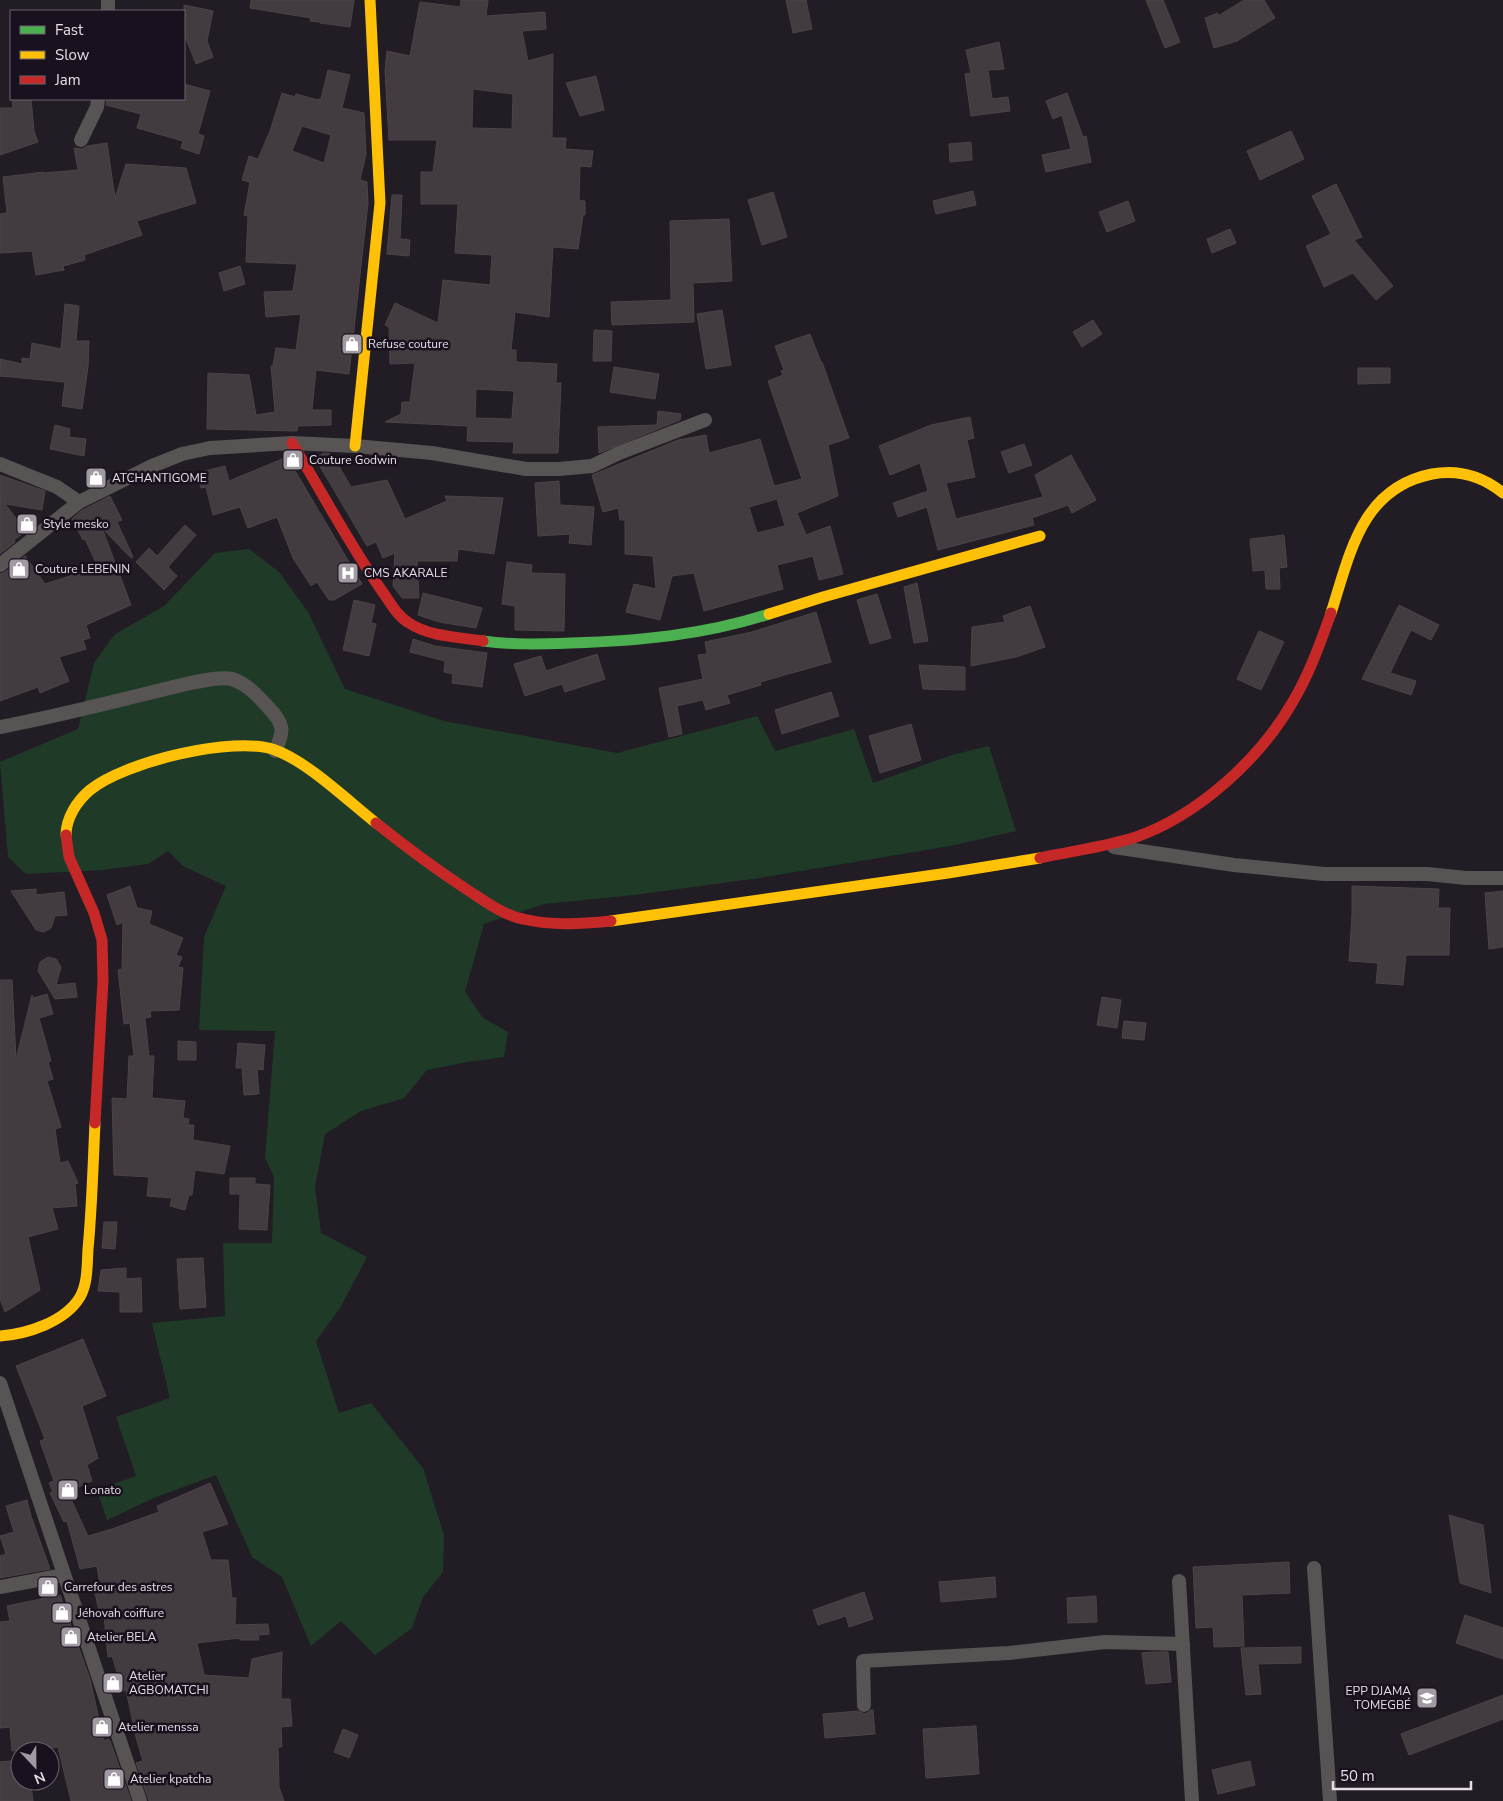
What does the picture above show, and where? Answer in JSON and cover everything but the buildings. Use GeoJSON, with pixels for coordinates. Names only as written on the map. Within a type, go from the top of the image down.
{"type":"FeatureCollection","features":[{"type":"Feature","properties":{"kind":"main road"},"geometry":{"type":"LineString","coordinates":[[355,446],[380,203],[370,0]]}},
{"type":"Feature","properties":{"kind":"main road"},"geometry":{"type":"LineString","coordinates":[[292,443],[371,575],[399,615],[408,623],[422,630],[437,634],[499,642],[530,644],[604,642],[662,637],[705,630],[748,621],[822,597],[1040,536]]}},
{"type":"Feature","properties":{"kind":"main road"},"geometry":{"type":"LineString","coordinates":[[0,1342],[6,1336],[44,1324],[70,1309],[82,1294],[86,1273],[90,1232],[101,1007],[102,945],[96,917],[78,878],[66,846],[65,836],[68,820],[82,797],[94,786],[164,758],[207,749],[242,746],[261,747],[275,751],[306,767],[400,844],[445,876],[498,910],[538,922],[582,924],[639,918],[759,899],[978,869],[1104,846],[1144,834],[1182,813],[1232,775],[1260,748],[1292,704],[1308,672],[1322,636],[1353,547],[1375,506],[1389,491],[1408,481],[1452,471],[1491,482],[1503,493]]}},
{"type":"Feature","properties":{"kind":"street"},"geometry":{"type":"LineString","coordinates":[[81,140],[97,107],[98,100]]}},
{"type":"Feature","properties":{"kind":"street"},"geometry":{"type":"LineString","coordinates":[[0,565],[79,502],[152,466],[182,454],[210,448],[292,443],[355,446],[432,453],[526,469],[559,469],[592,466],[619,453],[705,420]]}},
{"type":"Feature","properties":{"kind":"street"},"geometry":{"type":"LineString","coordinates":[[0,464],[57,487],[79,502]]}},
{"type":"Feature","properties":{"kind":"street"},"geometry":{"type":"LineString","coordinates":[[0,727],[43,719],[186,684],[231,679],[246,685],[278,718],[282,727],[282,736],[275,751]]}},
{"type":"Feature","properties":{"kind":"street"},"geometry":{"type":"LineString","coordinates":[[1104,846],[1234,865],[1324,874],[1426,874],[1466,878],[1503,878]]}},
{"type":"Feature","properties":{"kind":"street"},"geometry":{"type":"LineString","coordinates":[[0,1383],[140,1801]]}},
{"type":"Feature","properties":{"kind":"street"},"geometry":{"type":"LineString","coordinates":[[1314,1568],[1330,1801]]}},
{"type":"Feature","properties":{"kind":"street"},"geometry":{"type":"LineString","coordinates":[[0,1587],[64,1575]]}},
{"type":"Feature","properties":{"kind":"street"},"geometry":{"type":"LineString","coordinates":[[1179,1581],[1192,1801]]}},
{"type":"Feature","properties":{"kind":"street"},"geometry":{"type":"LineString","coordinates":[[864,1705],[863,1661],[1009,1653],[1105,1642],[1183,1644]]}},
{"type":"Feature","properties":{"kind":"green space"},"geometry":{"type":"Polygon","coordinates":[[[249,549],[279,572],[308,612],[345,689],[444,721],[617,753],[757,716],[775,751],[854,729],[873,783],[952,755],[989,746],[1016,831],[950,846],[759,878],[634,895],[544,904],[484,924],[465,992],[483,1018],[508,1032],[504,1057],[427,1070],[404,1098],[361,1111],[325,1134],[315,1187],[321,1233],[367,1257],[340,1308],[316,1341],[339,1413],[371,1403],[423,1468],[444,1535],[443,1572],[423,1597],[412,1628],[375,1655],[341,1621],[311,1646],[282,1577],[252,1557],[216,1475],[154,1498],[107,1520],[97,1490],[136,1476],[116,1417],[170,1398],[152,1323],[225,1316],[223,1243],[272,1243],[274,1177],[265,1158],[275,1031],[199,1030],[204,937],[226,886],[183,866],[168,851],[148,864],[102,870],[26,874],[8,857],[0,762],[78,729],[94,663],[114,635],[164,606],[215,553],[249,549]]]}},
{"type":"Feature","properties":{"kind":"traffic: fast"},"geometry":{"type":"LineString","coordinates":[[483,641],[538,644],[671,636],[720,627],[769,614]]}},
{"type":"Feature","properties":{"kind":"traffic: slow"},"geometry":{"type":"LineString","coordinates":[[355,446],[380,203],[370,0]]}},
{"type":"Feature","properties":{"kind":"traffic: slow"},"geometry":{"type":"LineString","coordinates":[[1331,613],[1345,568],[1362,527],[1374,509],[1389,493],[1408,482],[1432,474],[1452,472],[1478,478],[1503,493]]}},
{"type":"Feature","properties":{"kind":"traffic: slow"},"geometry":{"type":"LineString","coordinates":[[769,614],[1040,536]]}},
{"type":"Feature","properties":{"kind":"traffic: slow"},"geometry":{"type":"LineString","coordinates":[[66,835],[70,816],[81,799],[90,790],[106,780],[153,761],[180,754],[234,746],[257,746],[275,750],[301,763],[376,823]]}},
{"type":"Feature","properties":{"kind":"traffic: slow"},"geometry":{"type":"LineString","coordinates":[[611,921],[1040,858]]}},
{"type":"Feature","properties":{"kind":"traffic: slow"},"geometry":{"type":"LineString","coordinates":[[0,1336],[22,1333],[55,1320],[73,1306],[83,1292],[87,1267],[95,1123]]}},
{"type":"Feature","properties":{"kind":"traffic: jam"},"geometry":{"type":"LineString","coordinates":[[292,443],[358,555],[401,617],[417,628],[426,631],[445,636],[483,641]]}},
{"type":"Feature","properties":{"kind":"traffic: jam"},"geometry":{"type":"LineString","coordinates":[[1040,858],[1136,837],[1182,815],[1225,783],[1262,745],[1292,703],[1309,670],[1331,613]]}},
{"type":"Feature","properties":{"kind":"traffic: jam"},"geometry":{"type":"LineString","coordinates":[[376,823],[410,850],[488,904],[516,917],[556,924],[611,921]]}},
{"type":"Feature","properties":{"kind":"traffic: jam"},"geometry":{"type":"LineString","coordinates":[[66,835],[69,857],[94,913],[102,940],[103,980],[95,1123]]}},
{"type":"Feature","properties":{"kind":"place","name":"Refuse couture"},"geometry":{"type":"Point","coordinates":[352,344]}},
{"type":"Feature","properties":{"kind":"place","name":"Couture Godwin"},"geometry":{"type":"Point","coordinates":[293,460]}},
{"type":"Feature","properties":{"kind":"place","name":"ATCHANTIGOME"},"geometry":{"type":"Point","coordinates":[96,478]}},
{"type":"Feature","properties":{"kind":"place","name":"Style mesko"},"geometry":{"type":"Point","coordinates":[27,524]}},
{"type":"Feature","properties":{"kind":"place","name":"Couture LEBENIN"},"geometry":{"type":"Point","coordinates":[19,569]}},
{"type":"Feature","properties":{"kind":"place","name":"CMS AKARALE"},"geometry":{"type":"Point","coordinates":[348,573]}},
{"type":"Feature","properties":{"kind":"place","name":"Lonato"},"geometry":{"type":"Point","coordinates":[68,1490]}},
{"type":"Feature","properties":{"kind":"place","name":"Carrefour des astres"},"geometry":{"type":"Point","coordinates":[48,1587]}},
{"type":"Feature","properties":{"kind":"place","name":"Jéhovah coiffure"},"geometry":{"type":"Point","coordinates":[62,1613]}},
{"type":"Feature","properties":{"kind":"place","name":"Atelier BELA"},"geometry":{"type":"Point","coordinates":[71,1637]}},
{"type":"Feature","properties":{"kind":"place","name":"Atelier AGBOMATCHI"},"geometry":{"type":"Point","coordinates":[113,1683]}},
{"type":"Feature","properties":{"kind":"place","name":"EPP DJAMA TOMEGBÉ"},"geometry":{"type":"Point","coordinates":[1427,1698]}},
{"type":"Feature","properties":{"kind":"place","name":"Atelier menssa"},"geometry":{"type":"Point","coordinates":[102,1727]}},
{"type":"Feature","properties":{"kind":"place","name":"Atelier kpatcha"},"geometry":{"type":"Point","coordinates":[114,1779]}}]}
